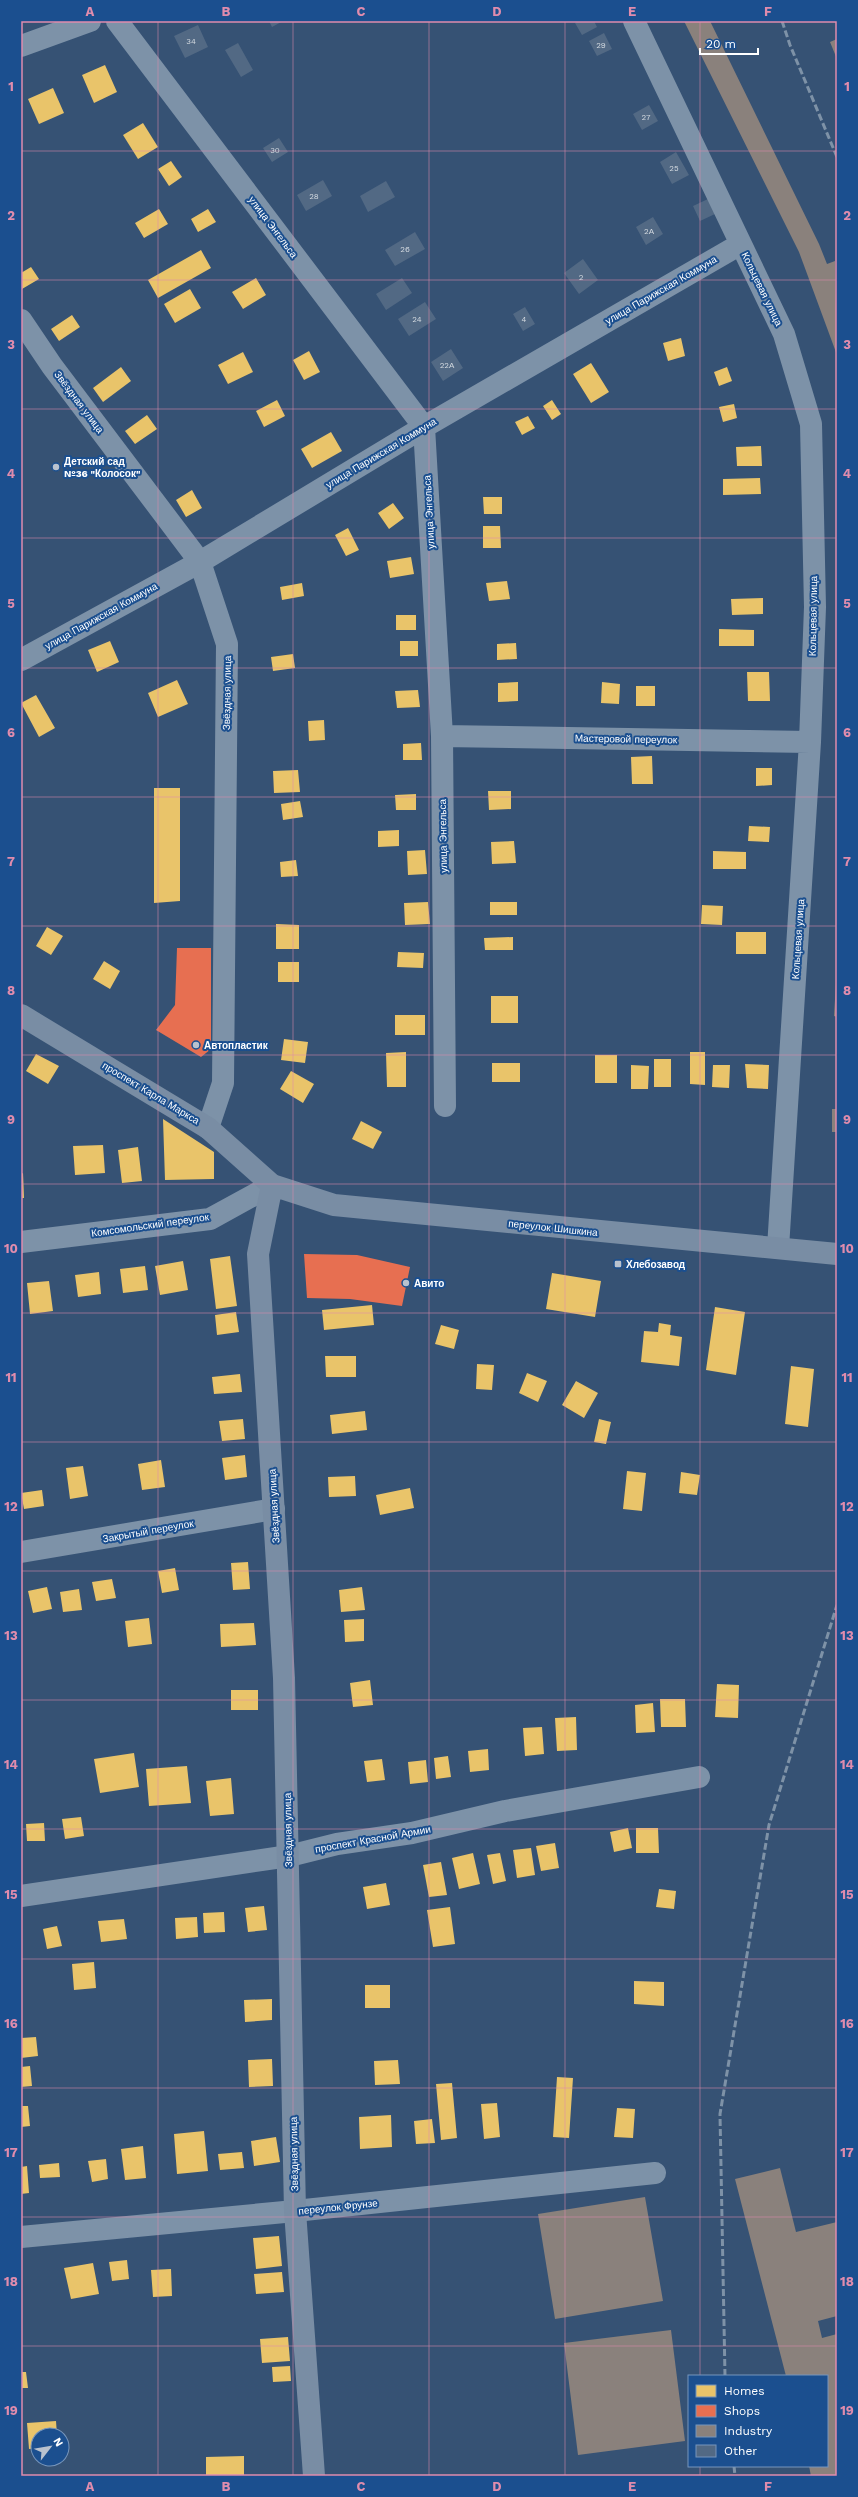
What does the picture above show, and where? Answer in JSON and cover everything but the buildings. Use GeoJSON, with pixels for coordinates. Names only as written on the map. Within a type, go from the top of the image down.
{"type":"FeatureCollection","features":[{"type":"Feature","properties":{"kind":"main road","name":"проспект Карла Маркса"},"geometry":{"type":"LineString","coordinates":[[21,1015],[208,1128],[272,1185]]}},
{"type":"Feature","properties":{"kind":"main road","name":"переулок Шишкина"},"geometry":{"type":"LineString","coordinates":[[272,1185],[334,1205],[616,1234],[837,1254]]}},
{"type":"Feature","properties":{"kind":"main road","name":"Звёздная улица"},"geometry":{"type":"LineString","coordinates":[[272,1185],[258,1254],[284,1678],[289,1856],[295,2212],[314,2476]]}},
{"type":"Feature","properties":{"kind":"street"},"geometry":{"type":"LineString","coordinates":[[21,46],[90,21]]}},
{"type":"Feature","properties":{"kind":"street","name":"улица Энгельса"},"geometry":{"type":"LineString","coordinates":[[117,21],[424,427],[442,736],[446,1106]]}},
{"type":"Feature","properties":{"kind":"street","name":"Кольцевая улица"},"geometry":{"type":"LineString","coordinates":[[634,21],[739,245],[784,334],[811,424],[815,607],[810,742],[778,1248]]}},
{"type":"Feature","properties":{"kind":"street","name":"улица Парижская Коммуна"},"geometry":{"type":"LineString","coordinates":[[21,660],[200,562],[424,427],[739,245]]}},
{"type":"Feature","properties":{"kind":"street","name":"Звёздная улица"},"geometry":{"type":"LineString","coordinates":[[21,320],[52,366],[200,562],[227,644],[223,1083],[208,1128]]}},
{"type":"Feature","properties":{"kind":"street","name":"Мастеровой переулок"},"geometry":{"type":"LineString","coordinates":[[442,736],[810,742]]}},
{"type":"Feature","properties":{"kind":"street","name":"Комсомольский переулок"},"geometry":{"type":"LineString","coordinates":[[21,1242],[210,1219],[272,1185]]}},
{"type":"Feature","properties":{"kind":"street","name":"Закрытый переулок"},"geometry":{"type":"LineString","coordinates":[[21,1552],[274,1509]]}},
{"type":"Feature","properties":{"kind":"street","name":"проспект Красной Армии"},"geometry":{"type":"LineString","coordinates":[[21,1896],[289,1856],[337,1844],[412,1833],[574,1798],[699,1777]]}},
{"type":"Feature","properties":{"kind":"street","name":"переулок Фрунзе"},"geometry":{"type":"LineString","coordinates":[[21,2237],[295,2212],[655,2173]]}},
{"type":"Feature","properties":{"kind":"railway"},"geometry":{"type":"LineString","coordinates":[[782,21],[790,45],[837,157]]}},
{"type":"Feature","properties":{"kind":"railway"},"geometry":{"type":"LineString","coordinates":[[725,2375],[720,2114],[769,1825],[837,1605]]}},
{"type":"Feature","properties":{"kind":"railway"},"geometry":{"type":"LineString","coordinates":[[734,2467],[735,2476]]}},
{"type":"Feature","properties":{"kind":"place","name":"Детский сад №36 \"Колосок\""},"geometry":{"type":"Point","coordinates":[56,467]}},
{"type":"Feature","properties":{"kind":"place","name":"Автопластик"},"geometry":{"type":"Point","coordinates":[196,1045]}},
{"type":"Feature","properties":{"kind":"place","name":"Хлебозавод"},"geometry":{"type":"Point","coordinates":[618,1264]}},
{"type":"Feature","properties":{"kind":"place","name":"Авито"},"geometry":{"type":"Point","coordinates":[406,1283]}}]}
